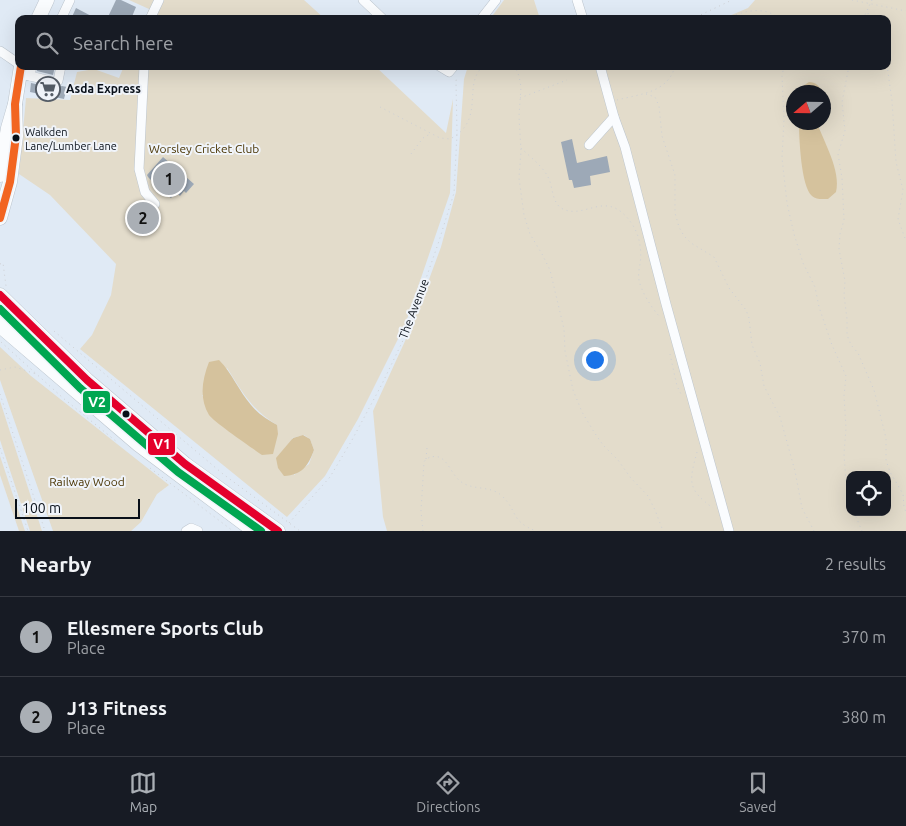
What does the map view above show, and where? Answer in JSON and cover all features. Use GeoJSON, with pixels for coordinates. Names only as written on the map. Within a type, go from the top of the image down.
{"type":"FeatureCollection","features":[{"type":"Feature","properties":{"kind":"highway"},"geometry":{"type":"LineString","coordinates":[[40,15],[47,0]]}},
{"type":"Feature","properties":{"kind":"highway"},"geometry":{"type":"LineString","coordinates":[[0,175],[8,128],[22,70]]}},
{"type":"Feature","properties":{"kind":"highway"},"geometry":{"type":"LineString","coordinates":[[0,218],[10,182],[14,154],[16,136],[15,104]]}},
{"type":"Feature","properties":{"kind":"highway"},"geometry":{"type":"LineString","coordinates":[[2,292],[87,380],[178,457],[284,527]]}},
{"type":"Feature","properties":{"kind":"highway"},"geometry":{"type":"LineString","coordinates":[[0,312],[105,408],[118,428]]}},
{"type":"Feature","properties":{"kind":"highway"},"geometry":{"type":"LineString","coordinates":[[0,326],[139,446],[254,531]]}},
{"type":"Feature","properties":{"kind":"street"},"geometry":{"type":"LineString","coordinates":[[63,15],[70,0]]}},
{"type":"Feature","properties":{"kind":"street"},"geometry":{"type":"LineString","coordinates":[[152,15],[159,0]]}},
{"type":"Feature","properties":{"kind":"street"},"geometry":{"type":"LineString","coordinates":[[363,0],[379,15]]}},
{"type":"Feature","properties":{"kind":"street"},"geometry":{"type":"LineString","coordinates":[[484,15],[496,0]]}},
{"type":"Feature","properties":{"kind":"street"},"geometry":{"type":"LineString","coordinates":[[577,0],[582,15]]}},
{"type":"Feature","properties":{"kind":"street"},"geometry":{"type":"LineString","coordinates":[[0,51],[15,64]]}},
{"type":"Feature","properties":{"kind":"street"},"geometry":{"type":"LineString","coordinates":[[22,70],[56,82],[58,81],[60,70]]}},
{"type":"Feature","properties":{"kind":"street"},"geometry":{"type":"LineString","coordinates":[[144,70],[139,168],[145,192],[155,204]]}},
{"type":"Feature","properties":{"kind":"street"},"geometry":{"type":"LineString","coordinates":[[601,70],[614,117],[625,147],[729,531]]}},
{"type":"Feature","properties":{"kind":"street"},"geometry":{"type":"LineString","coordinates":[[589,145],[614,117]]}},
{"type":"Feature","properties":{"kind":"street"},"geometry":{"type":"LineString","coordinates":[[186,531],[194,528],[198,531]]}},
{"type":"Feature","properties":{"kind":"path"},"geometry":{"type":"LineString","coordinates":[[700,15],[732,0]]}},
{"type":"Feature","properties":{"kind":"path"},"geometry":{"type":"LineString","coordinates":[[852,0],[906,11]]}},
{"type":"Feature","properties":{"kind":"path"},"geometry":{"type":"LineString","coordinates":[[869,15],[872,0]]}},
{"type":"Feature","properties":{"kind":"path"},"geometry":{"type":"LineString","coordinates":[[866,15],[871,4]]}},
{"type":"Feature","properties":{"kind":"path"},"geometry":{"type":"LineString","coordinates":[[736,15],[750,10],[774,15]]}},
{"type":"Feature","properties":{"kind":"path"},"geometry":{"type":"LineString","coordinates":[[380,107],[445,140],[457,134],[463,128],[472,113],[475,76],[480,70]]}},
{"type":"Feature","properties":{"kind":"path"},"geometry":{"type":"LineString","coordinates":[[516,70],[521,87],[519,178],[524,215],[530,234],[550,270],[564,329],[565,351],[570,379],[578,404],[594,432],[603,445],[648,496],[656,510],[663,531]]}},
{"type":"Feature","properties":{"kind":"path"},"geometry":{"type":"LineString","coordinates":[[610,101],[646,94],[670,79],[673,70]]}},
{"type":"Feature","properties":{"kind":"path"},"geometry":{"type":"LineString","coordinates":[[783,70],[782,158],[787,203],[803,263],[816,287],[819,307],[830,340],[846,376],[844,454],[846,481]]}},
{"type":"Feature","properties":{"kind":"path"},"geometry":{"type":"LineString","coordinates":[[848,70],[842,102],[845,131],[838,154],[842,178],[844,220],[840,234],[839,249],[845,281],[844,295],[847,335],[851,345],[858,353],[874,390],[886,438],[886,460],[902,494],[906,512]]}},
{"type":"Feature","properties":{"kind":"path"},"geometry":{"type":"LineString","coordinates":[[888,70],[892,101],[896,162],[904,190],[898,219],[906,241]]}},
{"type":"Feature","properties":{"kind":"path","name":"The Avenue"},"geometry":{"type":"LineString","coordinates":[[284,527],[330,477],[369,408],[408,330],[454,193],[457,134],[456,81],[453,71]]}},
{"type":"Feature","properties":{"kind":"path"},"geometry":{"type":"LineString","coordinates":[[520,98],[567,80]]}},
{"type":"Feature","properties":{"kind":"path"},"geometry":{"type":"LineString","coordinates":[[646,94],[655,97],[658,102],[662,136],[675,175],[675,213],[679,226],[684,236],[691,243],[714,257],[729,288],[746,310],[749,318],[752,345],[760,362],[764,386],[780,417],[795,471],[802,508],[814,531]]}},
{"type":"Feature","properties":{"kind":"path"},"geometry":{"type":"LineString","coordinates":[[412,154],[423,138],[431,134]]}},
{"type":"Feature","properties":{"kind":"path"},"geometry":{"type":"LineString","coordinates":[[521,148],[549,178],[556,202],[560,207],[568,211],[579,211],[598,206],[608,206],[619,211],[632,224],[640,249],[638,278],[652,307],[661,318]]}},
{"type":"Feature","properties":{"kind":"path"},"geometry":{"type":"LineString","coordinates":[[0,264],[2,263],[2,292]]}},
{"type":"Feature","properties":{"kind":"path"},"geometry":{"type":"LineString","coordinates":[[51,328],[284,527],[300,531]]}},
{"type":"Feature","properties":{"kind":"path"},"geometry":{"type":"LineString","coordinates":[[670,349],[677,386],[685,401]]}},
{"type":"Feature","properties":{"kind":"path"},"geometry":{"type":"LineString","coordinates":[[0,370],[15,367],[36,374]]}},
{"type":"Feature","properties":{"kind":"path"},"geometry":{"type":"LineString","coordinates":[[0,394],[45,531]]}},
{"type":"Feature","properties":{"kind":"path"},"geometry":{"type":"LineString","coordinates":[[0,448],[28,531]]}},
{"type":"Feature","properties":{"kind":"path"},"geometry":{"type":"LineString","coordinates":[[423,531],[421,511],[427,448]]}},
{"type":"Feature","properties":{"kind":"path"},"geometry":{"type":"LineString","coordinates":[[698,450],[691,479],[693,489],[702,501],[718,512]]}},
{"type":"Feature","properties":{"kind":"path"},"geometry":{"type":"LineString","coordinates":[[426,460],[434,456],[440,458],[448,464],[456,477],[466,485],[472,488],[494,491],[501,495],[520,524],[536,531]]}},
{"type":"Feature","properties":{"kind":"path"},"geometry":{"type":"LineString","coordinates":[[856,516],[862,531]]}},
{"type":"Feature","properties":{"kind":"green space"},"geometry":{"type":"Polygon","coordinates":[[[129,0],[304,0],[321,15],[147,15],[149,9],[129,0]]]}},
{"type":"Feature","properties":{"kind":"green space"},"geometry":{"type":"Polygon","coordinates":[[[504,0],[534,0],[539,15],[493,15],[504,0]]]}},
{"type":"Feature","properties":{"kind":"green space"},"geometry":{"type":"Polygon","coordinates":[[[755,0],[906,0],[906,531],[387,531],[383,517],[373,411],[411,328],[441,247],[456,192],[464,79],[467,70],[891,70],[891,15],[731,15],[748,8],[755,0]]]}},
{"type":"Feature","properties":{"kind":"green space","name":"Worsley Cricket Club"},"geometry":{"type":"Polygon","coordinates":[[[97,70],[119,78],[122,70],[379,70],[446,133],[453,99],[450,193],[405,325],[358,419],[325,476],[287,517],[80,349],[92,335],[111,295],[116,264],[50,195],[19,174],[26,98],[70,100],[77,72],[97,70]],[[227,368],[202,396],[277,425],[260,413],[243,393],[227,368]],[[304,435],[292,438],[294,475],[309,464],[314,450],[310,439],[304,435]]]}},
{"type":"Feature","properties":{"kind":"green space","name":"Railway Wood"},"geometry":{"type":"Polygon","coordinates":[[[0,347],[31,376],[169,485],[157,494],[141,522],[131,531],[53,531],[0,380],[0,347]]]}},
{"type":"Feature","properties":{"kind":"green space"},"geometry":{"type":"Polygon","coordinates":[[[0,401],[42,531],[30,531],[0,440],[0,401]]]}},
{"type":"Feature","properties":{"kind":"green space"},"geometry":{"type":"Polygon","coordinates":[[[0,456],[25,531],[19,531],[0,475],[0,456]]]}},
{"type":"Feature","properties":{"kind":"shaded area"},"geometry":{"type":"Polygon","coordinates":[[[809,82],[817,85],[804,85],[809,82]]]}},
{"type":"Feature","properties":{"kind":"shaded area"},"geometry":{"type":"Polygon","coordinates":[[[799,130],[820,130],[836,175],[836,192],[828,199],[815,198],[808,191],[803,173],[799,130]]]}},
{"type":"Feature","properties":{"kind":"shaded area"},"geometry":{"type":"Polygon","coordinates":[[[219,360],[254,408],[277,425],[278,434],[273,454],[262,455],[225,429],[209,415],[204,402],[203,382],[209,362],[219,360]]]}},
{"type":"Feature","properties":{"kind":"shaded area"},"geometry":{"type":"Polygon","coordinates":[[[303,435],[310,439],[314,450],[312,456],[300,472],[284,476],[278,468],[276,458],[293,438],[303,435]]]}},
{"type":"Feature","properties":{"kind":"building"},"geometry":{"type":"Polygon","coordinates":[[[116,0],[121,0],[136,7],[133,15],[109,15],[116,0]]]}},
{"type":"Feature","properties":{"kind":"building"},"geometry":{"type":"Polygon","coordinates":[[[76,8],[89,15],[73,15],[76,8]]]}},
{"type":"Feature","properties":{"kind":"building"},"geometry":{"type":"Polygon","coordinates":[[[37,70],[54,70],[53,75],[37,70]]]}},
{"type":"Feature","properties":{"kind":"building","name":"Asda Express"},"geometry":{"type":"Polygon","coordinates":[[[31,83],[54,88],[67,87],[64,99],[30,92],[31,83]]]}},
{"type":"Feature","properties":{"kind":"building"},"geometry":{"type":"Polygon","coordinates":[[[572,139],[577,163],[607,156],[610,172],[590,176],[591,185],[574,188],[572,180],[569,180],[561,142],[572,139]]]}},
{"type":"Feature","properties":{"kind":"building"},"geometry":{"type":"Polygon","coordinates":[[[163,157],[194,184],[186,193],[184,191],[180,196],[176,192],[171,198],[152,184],[153,182],[147,175],[163,157]]]}},
{"type":"Feature","properties":{"kind":"building"},"geometry":{"type":"Polygon","coordinates":[[[144,205],[156,215],[146,226],[140,221],[132,230],[126,225],[144,205]]]}},
{"type":"Feature","properties":{"kind":"transit line"},"geometry":{"type":"LineString","coordinates":[[0,218],[10,182],[16,136],[15,104],[20,70]]}},
{"type":"Feature","properties":{"kind":"transit line","name":"V1"},"geometry":{"type":"LineString","coordinates":[[0,295],[87,380],[185,464],[278,531]]}},
{"type":"Feature","properties":{"kind":"transit line","name":"V2"},"geometry":{"type":"LineString","coordinates":[[0,309],[80,388],[178,472],[261,531]]}},
{"type":"Feature","properties":{"kind":"place","name":"Asda Express"},"geometry":{"type":"Point","coordinates":[48,89]}},
{"type":"Feature","properties":{"kind":"place","name":"Walkden Lane/Lumber Lane"},"geometry":{"type":"Point","coordinates":[16,138]}},
{"type":"Feature","properties":{"kind":"place","name":"Ellesmere Sports Club"},"geometry":{"type":"Point","coordinates":[169,179]}},
{"type":"Feature","properties":{"kind":"place","name":"J13 Fitness"},"geometry":{"type":"Point","coordinates":[143,218]}}]}
